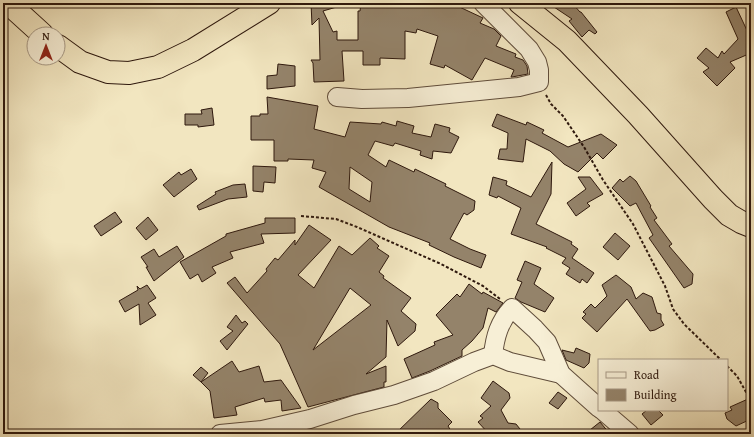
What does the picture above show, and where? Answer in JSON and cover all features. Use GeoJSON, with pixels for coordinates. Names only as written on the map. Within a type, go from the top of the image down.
{"type":"FeatureCollection","features":[{"type":"Feature","properties":{"kind":"highway"},"geometry":{"type":"LineString","coordinates":[[8,3],[33,26]]}},
{"type":"Feature","properties":{"kind":"highway"},"geometry":{"type":"LineString","coordinates":[[66,52],[80,62],[108,72],[129,73],[158,67],[193,50],[269,3]]}},
{"type":"Feature","properties":{"kind":"highway"},"geometry":{"type":"LineString","coordinates":[[520,3],[567,41],[638,115],[729,215],[751,226]]}},
{"type":"Feature","properties":{"kind":"street"},"geometry":{"type":"LineString","coordinates":[[337,97],[362,99],[408,98],[519,87],[539,82],[537,62],[529,49],[483,3]]}},
{"type":"Feature","properties":{"kind":"street"},"geometry":{"type":"LineString","coordinates":[[493,355],[495,337],[500,325],[512,308],[547,342],[561,374],[598,407]]}},
{"type":"Feature","properties":{"kind":"street"},"geometry":{"type":"LineString","coordinates":[[220,434],[262,430],[310,419],[434,381],[474,362],[493,355],[510,362],[561,374]]}},
{"type":"Feature","properties":{"kind":"street"},"geometry":{"type":"LineString","coordinates":[[603,411],[630,434]]}},
{"type":"Feature","properties":{"kind":"path"},"geometry":{"type":"LineString","coordinates":[[539,82],[551,104],[563,116],[584,147],[603,180],[633,224],[666,286],[673,309],[684,324],[720,359]]}},
{"type":"Feature","properties":{"kind":"path"},"geometry":{"type":"LineString","coordinates":[[301,216],[336,219],[397,243],[483,286],[512,308]]}},
{"type":"Feature","properties":{"kind":"path"},"geometry":{"type":"LineString","coordinates":[[728,367],[737,376],[751,402]]}},
{"type":"Feature","properties":{"kind":"building"},"geometry":{"type":"Polygon","coordinates":[[[311,3],[340,3],[340,6],[323,11],[333,32],[337,31],[337,40],[358,40],[358,11],[360,11],[361,3],[386,3],[409,7],[410,3],[451,3],[483,18],[480,23],[494,29],[501,36],[496,46],[516,54],[515,57],[523,60],[527,66],[528,74],[511,77],[514,70],[485,58],[472,80],[445,65],[444,68],[430,64],[438,36],[417,29],[416,33],[405,31],[405,59],[380,58],[380,65],[363,65],[363,51],[342,51],[344,81],[314,82],[313,63],[311,60],[320,60],[319,18],[312,25],[311,3]]]}},
{"type":"Feature","properties":{"kind":"building"},"geometry":{"type":"Polygon","coordinates":[[[548,3],[572,3],[597,32],[595,34],[589,30],[582,37],[569,21],[572,19],[548,3]]]}},
{"type":"Feature","properties":{"kind":"building"},"geometry":{"type":"Polygon","coordinates":[[[736,7],[751,39],[751,53],[730,62],[735,68],[717,86],[703,72],[709,68],[697,58],[706,48],[718,58],[722,51],[724,54],[738,39],[726,12],[736,7]]]}},
{"type":"Feature","properties":{"kind":"building"},"geometry":{"type":"Polygon","coordinates":[[[278,64],[295,66],[295,86],[267,89],[267,76],[277,75],[278,64]]]}},
{"type":"Feature","properties":{"kind":"building"},"geometry":{"type":"Polygon","coordinates":[[[267,97],[318,106],[314,129],[345,137],[350,122],[381,124],[382,122],[396,126],[397,121],[414,126],[412,133],[431,137],[435,124],[450,128],[449,132],[459,137],[451,153],[433,151],[432,159],[420,155],[421,151],[395,143],[393,146],[375,141],[368,155],[386,167],[389,160],[414,172],[415,169],[446,184],[445,186],[475,201],[474,210],[467,215],[464,213],[450,239],[486,255],[481,268],[429,245],[430,243],[389,227],[319,187],[326,172],[312,168],[314,160],[288,159],[288,161],[274,161],[274,140],[251,140],[251,116],[268,114],[267,97]],[[350,167],[349,189],[370,202],[372,182],[350,167]]]}},
{"type":"Feature","properties":{"kind":"building"},"geometry":{"type":"Polygon","coordinates":[[[212,108],[214,125],[198,127],[198,125],[185,125],[185,114],[202,114],[201,110],[212,108]]]}},
{"type":"Feature","properties":{"kind":"building"},"geometry":{"type":"Polygon","coordinates":[[[497,114],[526,125],[527,122],[544,130],[542,133],[568,147],[601,134],[617,145],[603,159],[597,153],[578,172],[564,164],[550,151],[526,139],[523,162],[498,159],[500,149],[507,149],[508,133],[492,126],[497,114]]]}},
{"type":"Feature","properties":{"kind":"building"},"geometry":{"type":"Polygon","coordinates":[[[552,162],[551,194],[536,224],[572,242],[571,244],[578,249],[572,258],[594,273],[587,283],[582,279],[580,283],[566,274],[570,268],[562,263],[566,258],[546,248],[547,247],[511,234],[521,208],[498,196],[497,198],[489,195],[493,177],[507,181],[506,185],[531,197],[552,162]]]}},
{"type":"Feature","properties":{"kind":"building"},"geometry":{"type":"Polygon","coordinates":[[[253,166],[276,167],[275,183],[264,182],[263,192],[253,191],[253,166]]]}},
{"type":"Feature","properties":{"kind":"building"},"geometry":{"type":"Polygon","coordinates":[[[191,169],[197,179],[174,197],[163,185],[179,172],[181,175],[191,169]]]}},
{"type":"Feature","properties":{"kind":"building"},"geometry":{"type":"Polygon","coordinates":[[[630,176],[636,181],[651,206],[650,207],[657,218],[654,220],[672,244],[669,246],[693,274],[692,284],[684,288],[649,238],[653,235],[636,203],[630,206],[612,188],[620,179],[623,182],[630,176]]]}},
{"type":"Feature","properties":{"kind":"building"},"geometry":{"type":"Polygon","coordinates":[[[578,177],[590,177],[603,194],[587,203],[590,206],[576,216],[567,203],[586,189],[578,177]]]}},
{"type":"Feature","properties":{"kind":"building"},"geometry":{"type":"Polygon","coordinates":[[[245,184],[247,197],[228,199],[199,210],[197,206],[216,194],[215,192],[233,185],[245,184]]]}},
{"type":"Feature","properties":{"kind":"building"},"geometry":{"type":"Polygon","coordinates":[[[115,212],[122,222],[101,236],[94,226],[115,212]]]}},
{"type":"Feature","properties":{"kind":"building"},"geometry":{"type":"Polygon","coordinates":[[[148,217],[158,230],[146,240],[136,228],[148,217]]]}},
{"type":"Feature","properties":{"kind":"building"},"geometry":{"type":"Polygon","coordinates":[[[265,218],[295,218],[295,233],[261,234],[264,243],[230,252],[233,258],[212,267],[216,273],[202,282],[198,274],[190,279],[180,262],[226,236],[226,234],[265,223],[265,218]]]}},
{"type":"Feature","properties":{"kind":"building"},"geometry":{"type":"Polygon","coordinates":[[[309,225],[331,240],[298,275],[314,288],[339,246],[352,255],[370,238],[379,246],[377,248],[389,256],[379,272],[384,276],[383,278],[411,298],[401,311],[416,324],[415,331],[398,346],[387,320],[386,357],[366,374],[386,366],[386,382],[384,382],[384,387],[308,407],[280,344],[227,283],[235,277],[247,293],[267,271],[266,269],[275,258],[278,260],[295,240],[295,245],[309,225]],[[350,288],[313,350],[371,305],[350,288]]]}},
{"type":"Feature","properties":{"kind":"building"},"geometry":{"type":"Polygon","coordinates":[[[615,233],[630,246],[618,260],[603,247],[615,233]]]}},
{"type":"Feature","properties":{"kind":"building"},"geometry":{"type":"Polygon","coordinates":[[[177,246],[184,257],[154,281],[146,267],[148,267],[141,257],[154,249],[159,257],[177,246]]]}},
{"type":"Feature","properties":{"kind":"building"},"geometry":{"type":"Polygon","coordinates":[[[525,261],[541,268],[534,284],[554,298],[545,312],[515,298],[522,282],[517,280],[525,261]]]}},
{"type":"Feature","properties":{"kind":"building"},"geometry":{"type":"Polygon","coordinates":[[[616,275],[631,287],[636,299],[643,293],[652,297],[657,313],[661,314],[661,320],[664,325],[650,331],[627,299],[597,332],[582,318],[586,314],[583,312],[591,304],[595,308],[607,296],[602,285],[616,275]]]}},
{"type":"Feature","properties":{"kind":"building"},"geometry":{"type":"Polygon","coordinates":[[[469,284],[482,294],[483,292],[503,303],[496,312],[488,308],[483,328],[462,350],[462,356],[412,378],[404,359],[435,345],[434,342],[453,335],[436,315],[457,294],[460,297],[469,284]]]}},
{"type":"Feature","properties":{"kind":"building"},"geometry":{"type":"Polygon","coordinates":[[[147,285],[156,298],[148,303],[156,315],[140,325],[139,304],[125,312],[119,301],[138,290],[137,286],[140,289],[147,285]]]}},
{"type":"Feature","properties":{"kind":"building"},"geometry":{"type":"Polygon","coordinates":[[[236,315],[242,323],[245,321],[248,324],[227,350],[220,341],[233,331],[227,327],[236,315]]]}},
{"type":"Feature","properties":{"kind":"building"},"geometry":{"type":"Polygon","coordinates":[[[576,348],[590,354],[589,363],[584,368],[566,360],[562,350],[574,353],[576,348]]]}},
{"type":"Feature","properties":{"kind":"building"},"geometry":{"type":"Polygon","coordinates":[[[232,361],[239,372],[259,366],[264,382],[281,380],[301,408],[282,411],[281,400],[265,402],[264,398],[235,407],[237,415],[214,418],[210,391],[201,382],[232,361]]]}},
{"type":"Feature","properties":{"kind":"building"},"geometry":{"type":"Polygon","coordinates":[[[201,367],[208,373],[201,382],[193,375],[201,367]]]}},
{"type":"Feature","properties":{"kind":"building"},"geometry":{"type":"Polygon","coordinates":[[[493,381],[509,393],[510,398],[501,410],[508,423],[516,424],[524,434],[489,434],[478,422],[483,418],[480,416],[491,406],[481,398],[493,381]]]}},
{"type":"Feature","properties":{"kind":"building"},"geometry":{"type":"Polygon","coordinates":[[[558,392],[567,398],[558,409],[549,403],[558,392]]]}},
{"type":"Feature","properties":{"kind":"building"},"geometry":{"type":"Polygon","coordinates":[[[431,399],[438,403],[438,408],[452,422],[448,426],[453,434],[395,434],[431,399]]]}},
{"type":"Feature","properties":{"kind":"building"},"geometry":{"type":"Polygon","coordinates":[[[748,399],[751,405],[751,419],[736,426],[727,419],[725,413],[732,410],[730,407],[748,399]]]}},
{"type":"Feature","properties":{"kind":"building"},"geometry":{"type":"Polygon","coordinates":[[[646,411],[659,411],[663,415],[651,425],[642,414],[646,411]]]}},
{"type":"Feature","properties":{"kind":"building"},"geometry":{"type":"Polygon","coordinates":[[[600,422],[610,434],[585,434],[600,422]]]}}]}
